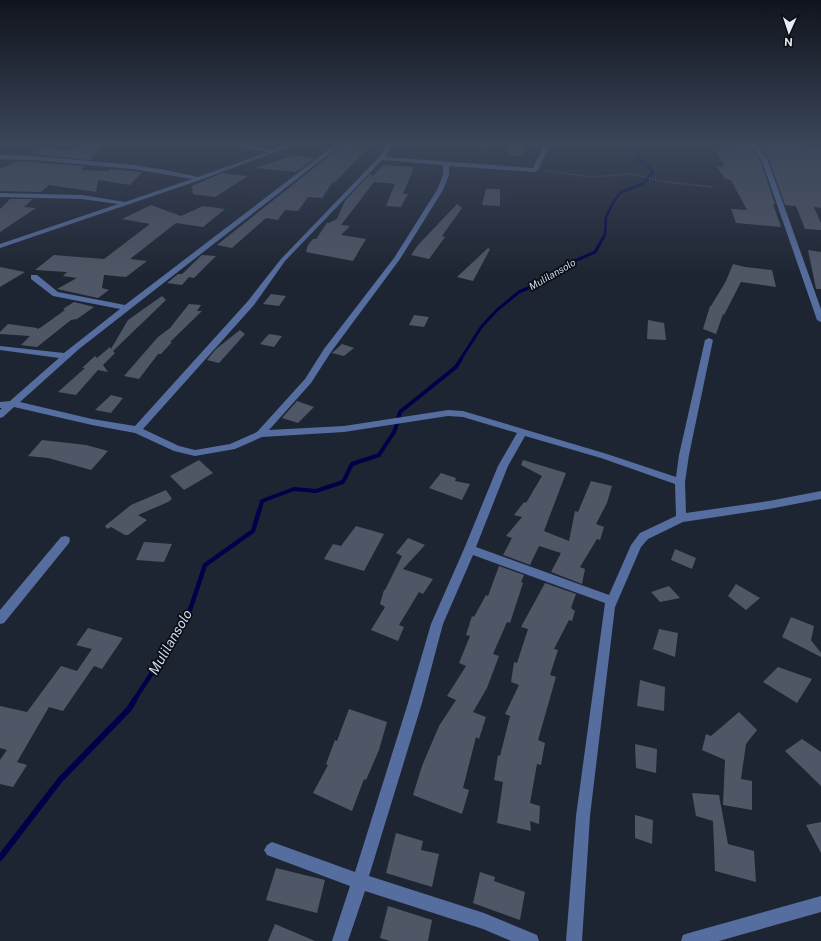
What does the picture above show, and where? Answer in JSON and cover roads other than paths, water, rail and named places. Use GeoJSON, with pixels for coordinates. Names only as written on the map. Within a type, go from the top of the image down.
{"type":"FeatureCollection","features":[{"type":"Feature","properties":{"kind":"street"},"geometry":{"type":"LineString","coordinates":[[1,245],[174,187]]}},
{"type":"Feature","properties":{"kind":"street"},"geometry":{"type":"LineString","coordinates":[[0,415],[65,356],[283,187]]}},
{"type":"Feature","properties":{"kind":"street"},"geometry":{"type":"LineString","coordinates":[[137,430],[251,303],[283,260],[353,187]]}},
{"type":"Feature","properties":{"kind":"street"},"geometry":{"type":"LineString","coordinates":[[260,434],[308,382],[328,351],[397,259],[441,187]]}},
{"type":"Feature","properties":{"kind":"street"},"geometry":{"type":"LineString","coordinates":[[774,187],[821,320]]}},
{"type":"Feature","properties":{"kind":"street"},"geometry":{"type":"LineString","coordinates":[[0,195],[82,197],[126,203]]}},
{"type":"Feature","properties":{"kind":"street"},"geometry":{"type":"LineString","coordinates":[[34,277],[48,290],[56,294],[127,308]]}},
{"type":"Feature","properties":{"kind":"street"},"geometry":{"type":"LineString","coordinates":[[681,518],[680,482],[695,397],[709,340]]}},
{"type":"Feature","properties":{"kind":"street"},"geometry":{"type":"LineString","coordinates":[[0,348],[65,356]]}},
{"type":"Feature","properties":{"kind":"street"},"geometry":{"type":"LineString","coordinates":[[0,405],[13,404],[137,430],[177,449],[195,453],[232,447],[260,434],[344,429],[448,413],[463,414],[604,456],[680,482]]}},
{"type":"Feature","properties":{"kind":"street"},"geometry":{"type":"LineString","coordinates":[[340,941],[378,826],[408,726],[436,624],[470,549],[503,466],[523,432]]}},
{"type":"Feature","properties":{"kind":"street"},"geometry":{"type":"LineString","coordinates":[[574,941],[583,816],[609,607],[637,545],[644,536],[681,518],[769,505],[821,495]]}},
{"type":"Feature","properties":{"kind":"street"},"geometry":{"type":"LineString","coordinates":[[0,619],[65,540]]}},
{"type":"Feature","properties":{"kind":"street"},"geometry":{"type":"LineString","coordinates":[[470,549],[612,601]]}},
{"type":"Feature","properties":{"kind":"street"},"geometry":{"type":"LineString","coordinates":[[272,850],[360,881],[484,921],[531,941]]}},
{"type":"Feature","properties":{"kind":"street"},"geometry":{"type":"LineString","coordinates":[[689,941],[821,904]]}},
{"type":"Feature","properties":{"kind":"waterway","name":"Mulilansolo"},"geometry":{"type":"LineString","coordinates":[[602,239],[605,235],[606,217],[614,201],[621,192],[635,187]]}},
{"type":"Feature","properties":{"kind":"waterway","name":"Mulilansolo"},"geometry":{"type":"LineString","coordinates":[[460,360],[482,326],[497,310],[519,292],[542,282],[561,267],[595,252],[603,238]]}},
{"type":"Feature","properties":{"kind":"waterway","name":"Mulilansolo"},"geometry":{"type":"LineString","coordinates":[[398,419],[400,412],[456,367],[461,359]]}},
{"type":"Feature","properties":{"kind":"waterway","name":"Mulilansolo"},"geometry":{"type":"LineString","coordinates":[[259,512],[262,501],[294,489],[316,491],[343,482],[352,464],[379,455],[394,432],[398,421]]}},
{"type":"Feature","properties":{"kind":"waterway","name":"Mulilansolo"},"geometry":{"type":"LineString","coordinates":[[133,702],[187,619],[205,565],[253,531],[259,511]]}},
{"type":"Feature","properties":{"kind":"waterway","name":"Mulilansolo"},"geometry":{"type":"LineString","coordinates":[[0,858],[60,780],[129,709],[134,701]]}}]}
